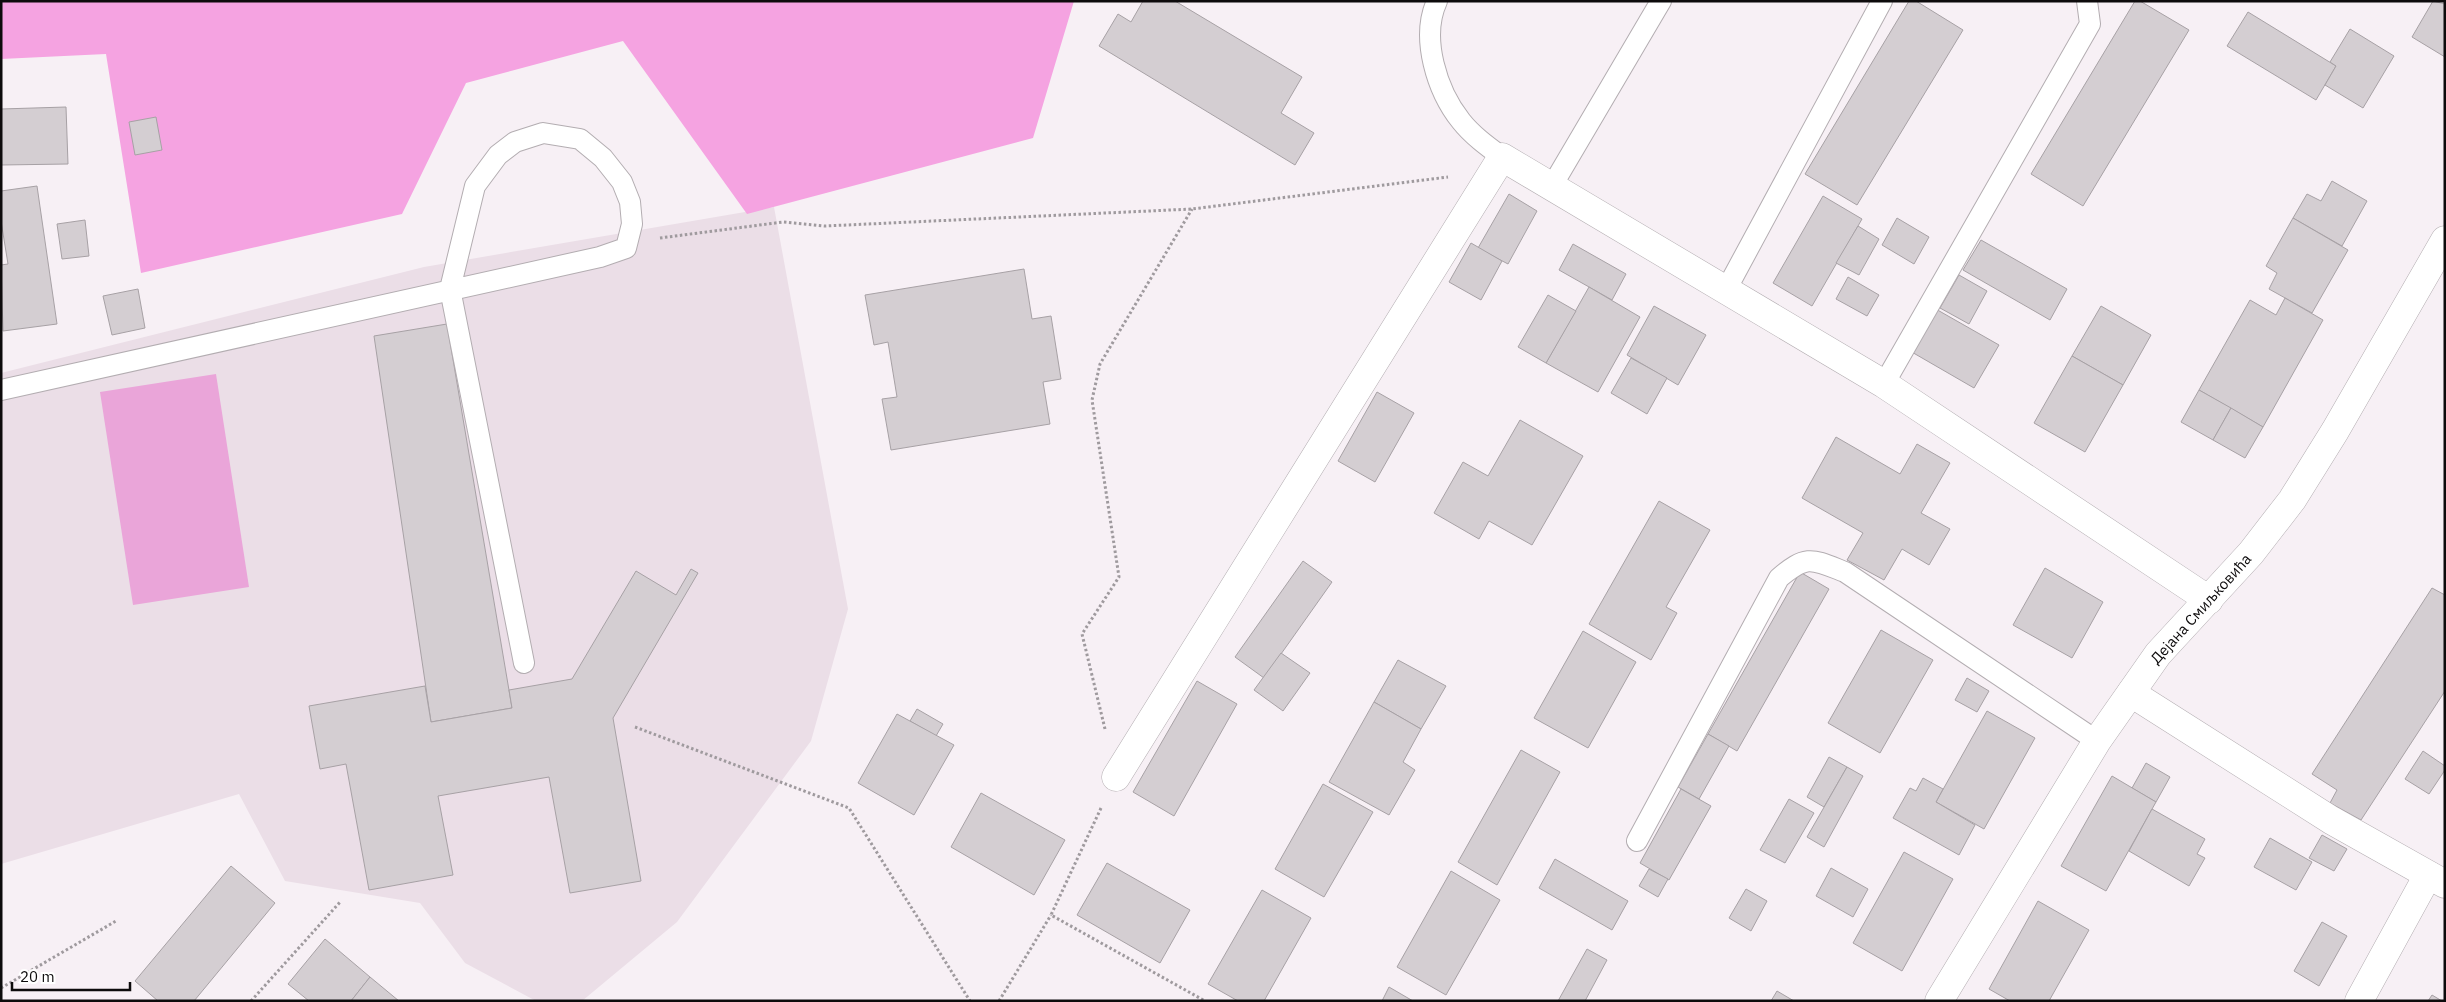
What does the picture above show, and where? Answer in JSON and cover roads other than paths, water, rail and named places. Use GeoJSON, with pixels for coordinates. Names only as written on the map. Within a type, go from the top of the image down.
{"type":"FeatureCollection","features":[{"type":"Feature","properties":{"kind":"street"},"geometry":{"type":"LineString","coordinates":[[1116,777],[1497,164],[1552,186],[1884,384],[2209,600]]}},
{"type":"Feature","properties":{"kind":"street","name":"Дејана Смиљковића"},"geometry":{"type":"LineString","coordinates":[[1939,1001],[2097,740],[2158,654],[2251,553],[2292,500],[2335,431],[2445,240]]}},
{"type":"Feature","properties":{"kind":"street"},"geometry":{"type":"LineString","coordinates":[[2131,693],[2331,820],[2436,880],[2359,1001]]}},
{"type":"Feature","properties":{"kind":"lane"},"geometry":{"type":"LineString","coordinates":[[1437,1],[1433,10],[1431,33],[1432,55],[1437,77],[1446,98],[1461,121],[1480,140],[1497,164]]}},
{"type":"Feature","properties":{"kind":"lane"},"geometry":{"type":"LineString","coordinates":[[1552,186],[1661,1]]}},
{"type":"Feature","properties":{"kind":"lane"},"geometry":{"type":"LineString","coordinates":[[1726,290],[1882,1]]}},
{"type":"Feature","properties":{"kind":"lane"},"geometry":{"type":"LineString","coordinates":[[1884,384],[2090,24],[2087,1]]}},
{"type":"Feature","properties":{"kind":"lane"},"geometry":{"type":"LineString","coordinates":[[1,390],[450,290],[600,257],[626,248],[632,224],[630,202],[622,182],[603,158],[580,139],[543,133],[515,142],[498,155],[476,186],[450,290],[524,663]]}},
{"type":"Feature","properties":{"kind":"lane"},"geometry":{"type":"LineString","coordinates":[[1637,841],[1778,578],[1794,564],[1813,560],[1845,572],[2097,740]]}}]}
